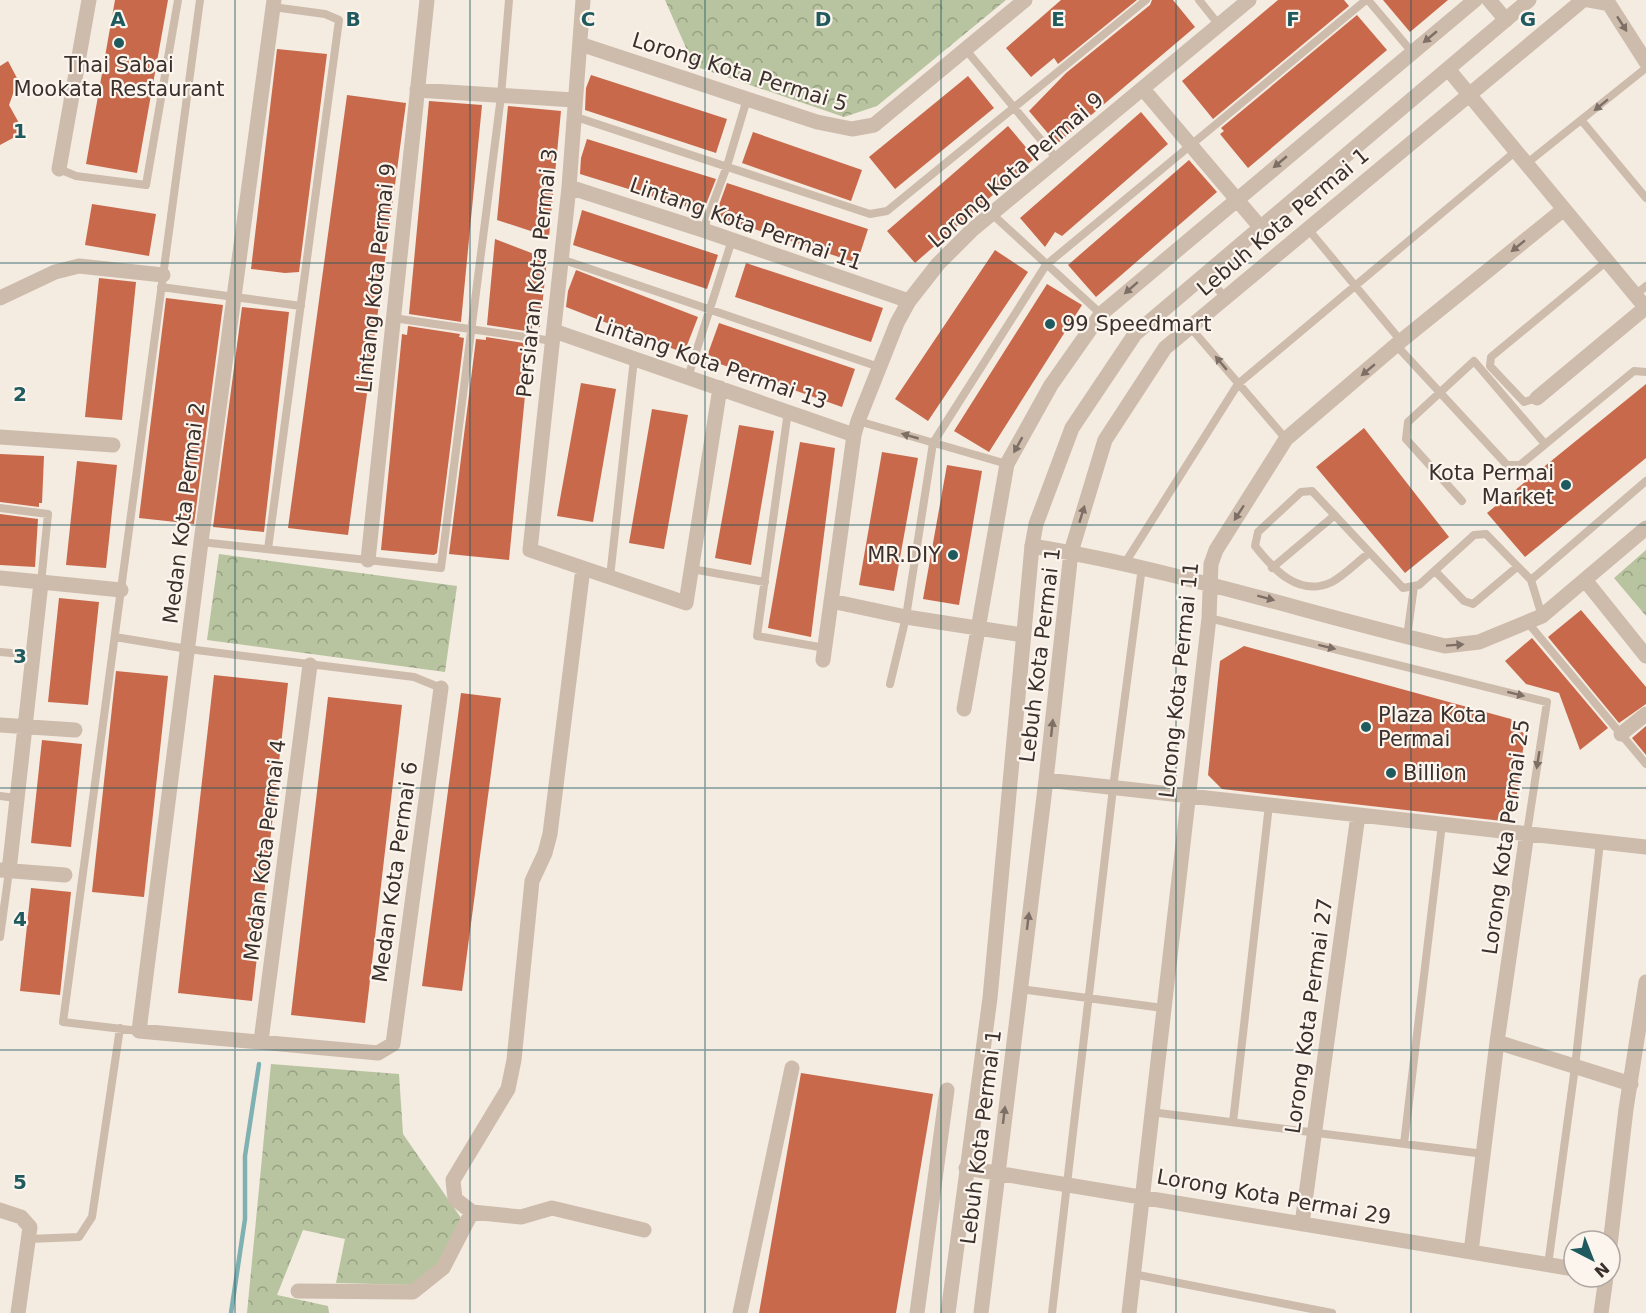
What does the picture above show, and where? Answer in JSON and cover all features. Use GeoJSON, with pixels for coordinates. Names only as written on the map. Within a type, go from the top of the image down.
{"type":"FeatureCollection","features":[{"type":"Feature","properties":{"kind":"street"},"geometry":{"type":"LineString","coordinates":[[59,169],[89,0]]}},
{"type":"Feature","properties":{"kind":"street","name":"Lintang Kota Permai 9"},"geometry":{"type":"LineString","coordinates":[[368,560],[427,0]]}},
{"type":"Feature","properties":{"kind":"street","name":"Persiaran Kota Permai 3"},"geometry":{"type":"LineString","coordinates":[[583,0],[568,187],[530,550],[583,568]]}},
{"type":"Feature","properties":{"kind":"street","name":"Lorong Kota Permai 5"},"geometry":{"type":"LineString","coordinates":[[580,44],[817,122],[852,129],[874,125],[1025,0]]}},
{"type":"Feature","properties":{"kind":"street","name":"Lorong Kota Permai 9"},"geometry":{"type":"LineString","coordinates":[[824,654],[856,428],[897,323],[909,301],[938,264],[992,214],[1249,0]]}},
{"type":"Feature","properties":{"kind":"street"},"geometry":{"type":"LineString","coordinates":[[964,710],[1007,464],[1051,386],[1101,314],[1475,0]]}},
{"type":"Feature","properties":{"kind":"street"},"geometry":{"type":"LineString","coordinates":[[1489,0],[1506,20]]}},
{"type":"Feature","properties":{"kind":"street","name":"Lebuh Kota Permai 1"},"geometry":{"type":"LineString","coordinates":[[948,1313],[990,998],[1032,546],[1036,524],[1072,428],[1135,334],[1529,0]]}},
{"type":"Feature","properties":{"kind":"street"},"geometry":{"type":"LineString","coordinates":[[1586,0],[1609,4],[1646,62]]}},
{"type":"Feature","properties":{"kind":"street","name":"Lebuh Kota Permai 1"},"geometry":{"type":"LineString","coordinates":[[981,1313],[1046,780],[1071,552],[1105,440],[1165,348],[1469,94],[1586,0]]}},
{"type":"Feature","properties":{"kind":"street","name":"Medan Kota Permai 2"},"geometry":{"type":"LineString","coordinates":[[139,1031],[201,542],[274,4]]}},
{"type":"Feature","properties":{"kind":"street"},"geometry":{"type":"LineString","coordinates":[[1448,69],[1607,261],[1640,290],[1646,308],[1538,398]]}},
{"type":"Feature","properties":{"kind":"street"},"geometry":{"type":"LineString","coordinates":[[1143,89],[1261,228]]}},
{"type":"Feature","properties":{"kind":"street"},"geometry":{"type":"LineString","coordinates":[[417,90],[574,100]]}},
{"type":"Feature","properties":{"kind":"street","name":"Lintang Kota Permai 11"},"geometry":{"type":"LineString","coordinates":[[568,187],[703,230],[909,301]]}},
{"type":"Feature","properties":{"kind":"street","name":"Lorong Kota Permai 11"},"geometry":{"type":"LineString","coordinates":[[1129,1313],[1209,618],[1211,564],[1216,550],[1286,439],[1399,343],[1564,209]]}},
{"type":"Feature","properties":{"kind":"street"},"geometry":{"type":"LineString","coordinates":[[0,298],[55,272],[79,266],[162,281]]}},
{"type":"Feature","properties":{"kind":"street","name":"Lintang Kota Permai 13"},"geometry":{"type":"LineString","coordinates":[[553,336],[634,359],[788,411],[856,428]]}},
{"type":"Feature","properties":{"kind":"street"},"geometry":{"type":"LineString","coordinates":[[644,1230],[552,1208],[521,1217],[472,1212],[455,1198],[453,1180],[508,1089],[514,1060],[532,881],[545,853],[550,834],[583,568],[686,603],[720,388]]}},
{"type":"Feature","properties":{"kind":"street"},"geometry":{"type":"LineString","coordinates":[[0,436],[114,445]]}},
{"type":"Feature","properties":{"kind":"street"},"geometry":{"type":"LineString","coordinates":[[1032,546],[1125,563],[1209,583],[1445,646],[1479,642],[1535,619],[1646,528]]}},
{"type":"Feature","properties":{"kind":"street"},"geometry":{"type":"LineString","coordinates":[[0,578],[121,590]]}},
{"type":"Feature","properties":{"kind":"street"},"geometry":{"type":"LineString","coordinates":[[1584,580],[1646,656]]}},
{"type":"Feature","properties":{"kind":"street"},"geometry":{"type":"LineString","coordinates":[[40,583],[25,727],[4,870],[65,875]]}},
{"type":"Feature","properties":{"kind":"street"},"geometry":{"type":"LineString","coordinates":[[831,601],[906,616],[1023,634]]}},
{"type":"Feature","properties":{"kind":"street","name":"Medan Kota Permai 4"},"geometry":{"type":"LineString","coordinates":[[261,1041],[310,665]]}},
{"type":"Feature","properties":{"kind":"street","name":"Medan Kota Permai 6"},"geometry":{"type":"LineString","coordinates":[[261,1041],[378,1053],[393,1044],[441,688]]}},
{"type":"Feature","properties":{"kind":"street"},"geometry":{"type":"LineString","coordinates":[[1621,734],[1646,714]]}},
{"type":"Feature","properties":{"kind":"street"},"geometry":{"type":"LineString","coordinates":[[0,725],[75,730]]}},
{"type":"Feature","properties":{"kind":"street"},"geometry":{"type":"LineString","coordinates":[[1046,780],[1646,847]]}},
{"type":"Feature","properties":{"kind":"street","name":"Lorong Kota Permai 27"},"geometry":{"type":"LineString","coordinates":[[1302,1224],[1358,814]]}},
{"type":"Feature","properties":{"kind":"street","name":"Lorong Kota Permai 25"},"geometry":{"type":"LineString","coordinates":[[1471,1252],[1497,1042],[1527,833]]}},
{"type":"Feature","properties":{"kind":"street"},"geometry":{"type":"LineString","coordinates":[[1612,1229],[1646,982]]}},
{"type":"Feature","properties":{"kind":"street"},"geometry":{"type":"LineString","coordinates":[[139,1031],[261,1041]]}},
{"type":"Feature","properties":{"kind":"street"},"geometry":{"type":"LineString","coordinates":[[1497,1042],[1631,1084]]}},
{"type":"Feature","properties":{"kind":"street"},"geometry":{"type":"LineString","coordinates":[[740,1313],[792,1068]]}},
{"type":"Feature","properties":{"kind":"street"},"geometry":{"type":"LineString","coordinates":[[917,1313],[947,1090]]}},
{"type":"Feature","properties":{"kind":"street","name":"Lorong Kota Permai 29"},"geometry":{"type":"LineString","coordinates":[[966,1168],[1562,1267]]}},
{"type":"Feature","properties":{"kind":"street"},"geometry":{"type":"LineString","coordinates":[[0,1210],[27,1220],[30,1227],[18,1313]]}},
{"type":"Feature","properties":{"kind":"street"},"geometry":{"type":"LineString","coordinates":[[298,1291],[413,1292],[443,1268],[472,1212]]}},
{"type":"Feature","properties":{"kind":"street"},"geometry":{"type":"LineString","coordinates":[[1601,1313],[1604,1289]]}},
{"type":"Feature","properties":{"kind":"lane"},"geometry":{"type":"LineString","coordinates":[[59,169],[76,176],[146,185],[178,0]]}},
{"type":"Feature","properties":{"kind":"lane"},"geometry":{"type":"LineString","coordinates":[[139,1031],[63,1023],[200,0]]}},
{"type":"Feature","properties":{"kind":"lane"},"geometry":{"type":"LineString","coordinates":[[201,542],[441,568],[501,96],[509,0]]}},
{"type":"Feature","properties":{"kind":"lane"},"geometry":{"type":"LineString","coordinates":[[573,116],[870,214],[887,211],[1146,0]]}},
{"type":"Feature","properties":{"kind":"lane"},"geometry":{"type":"LineString","coordinates":[[1199,0],[1219,25]]}},
{"type":"Feature","properties":{"kind":"lane"},"geometry":{"type":"LineString","coordinates":[[890,684],[906,616],[933,443],[1046,265],[1367,0],[1412,52]]}},
{"type":"Feature","properties":{"kind":"lane"},"geometry":{"type":"LineString","coordinates":[[268,549],[339,20],[325,14],[274,4]]}},
{"type":"Feature","properties":{"kind":"lane"},"geometry":{"type":"LineString","coordinates":[[966,50],[1057,159]]}},
{"type":"Feature","properties":{"kind":"lane"},"geometry":{"type":"LineString","coordinates":[[1527,164],[1646,68]]}},
{"type":"Feature","properties":{"kind":"lane"},"geometry":{"type":"LineString","coordinates":[[703,230],[727,166],[747,99]]}},
{"type":"Feature","properties":{"kind":"lane"},"geometry":{"type":"LineString","coordinates":[[1582,121],[1646,198]]}},
{"type":"Feature","properties":{"kind":"lane"},"geometry":{"type":"LineString","coordinates":[[1125,563],[1239,384],[1516,151]]}},
{"type":"Feature","properties":{"kind":"lane"},"geometry":{"type":"LineString","coordinates":[[992,214],[1101,314]]}},
{"type":"Feature","properties":{"kind":"lane"},"geometry":{"type":"LineString","coordinates":[[1308,229],[1399,343],[1507,465],[1520,465],[1634,371],[1646,372]]}},
{"type":"Feature","properties":{"kind":"lane"},"geometry":{"type":"LineString","coordinates":[[688,377],[732,240]]}},
{"type":"Feature","properties":{"kind":"lane"},"geometry":{"type":"LineString","coordinates":[[561,259],[879,367]]}},
{"type":"Feature","properties":{"kind":"lane"},"geometry":{"type":"LineString","coordinates":[[1538,398],[1524,402],[1490,366],[1491,357],[1607,261]]}},
{"type":"Feature","properties":{"kind":"lane"},"geometry":{"type":"LineString","coordinates":[[1205,275],[1225,297]]}},
{"type":"Feature","properties":{"kind":"lane"},"geometry":{"type":"LineString","coordinates":[[162,281],[234,296],[301,306]]}},
{"type":"Feature","properties":{"kind":"lane"},"geometry":{"type":"LineString","coordinates":[[393,318],[471,329],[553,336]]}},
{"type":"Feature","properties":{"kind":"lane"},"geometry":{"type":"LineString","coordinates":[[1190,327],[1286,439]]}},
{"type":"Feature","properties":{"kind":"lane"},"geometry":{"type":"LineString","coordinates":[[610,577],[634,359]]}},
{"type":"Feature","properties":{"kind":"lane"},"geometry":{"type":"LineString","coordinates":[[1462,501],[1406,439],[1408,422],[1474,361],[1545,444]]}},
{"type":"Feature","properties":{"kind":"lane"},"geometry":{"type":"LineString","coordinates":[[788,411],[757,636],[824,654]]}},
{"type":"Feature","properties":{"kind":"lane"},"geometry":{"type":"LineString","coordinates":[[856,428],[933,443],[1007,464]]}},
{"type":"Feature","properties":{"kind":"lane"},"geometry":{"type":"LineString","coordinates":[[1531,580],[1646,482]]}},
{"type":"Feature","properties":{"kind":"lane"},"geometry":{"type":"LineString","coordinates":[[1369,553],[1332,582],[1318,586],[1287,580],[1272,568],[1255,546],[1258,532],[1301,492],[1312,490],[1403,588],[1419,585],[1436,572],[1474,535],[1486,534],[1531,580],[1535,619],[1646,764]]}},
{"type":"Feature","properties":{"kind":"lane"},"geometry":{"type":"LineString","coordinates":[[0,508],[48,514],[40,583]]}},
{"type":"Feature","properties":{"kind":"lane"},"geometry":{"type":"LineString","coordinates":[[1272,568],[1335,515]]}},
{"type":"Feature","properties":{"kind":"lane"},"geometry":{"type":"LineString","coordinates":[[1052,1313],[1113,788],[1142,567]]}},
{"type":"Feature","properties":{"kind":"lane"},"geometry":{"type":"LineString","coordinates":[[1436,572],[1464,601],[1473,604],[1517,567]]}},
{"type":"Feature","properties":{"kind":"lane"},"geometry":{"type":"LineString","coordinates":[[692,569],[765,582]]}},
{"type":"Feature","properties":{"kind":"lane"},"geometry":{"type":"LineString","coordinates":[[1407,637],[1414,586]]}},
{"type":"Feature","properties":{"kind":"lane","name":"Lorong Kota Permai 25"},"geometry":{"type":"LineString","coordinates":[[1209,618],[1547,702],[1527,833]]}},
{"type":"Feature","properties":{"kind":"lane"},"geometry":{"type":"LineString","coordinates":[[115,637],[188,649],[414,677],[441,688]]}},
{"type":"Feature","properties":{"kind":"lane"},"geometry":{"type":"LineString","coordinates":[[0,652],[33,655]]}},
{"type":"Feature","properties":{"kind":"lane"},"geometry":{"type":"LineString","coordinates":[[0,796],[16,798]]}},
{"type":"Feature","properties":{"kind":"lane"},"geometry":{"type":"LineString","coordinates":[[1233,1122],[1269,805]]}},
{"type":"Feature","properties":{"kind":"lane"},"geometry":{"type":"LineString","coordinates":[[1404,1143],[1442,824]]}},
{"type":"Feature","properties":{"kind":"lane"},"geometry":{"type":"LineString","coordinates":[[1548,1265],[1575,1067],[1600,842]]}},
{"type":"Feature","properties":{"kind":"lane"},"geometry":{"type":"LineString","coordinates":[[0,937],[4,870]]}},
{"type":"Feature","properties":{"kind":"lane"},"geometry":{"type":"LineString","coordinates":[[1020,989],[1163,1008]]}},
{"type":"Feature","properties":{"kind":"lane"},"geometry":{"type":"LineString","coordinates":[[28,1239],[79,1237],[92,1216],[120,1028]]}},
{"type":"Feature","properties":{"kind":"lane"},"geometry":{"type":"LineString","coordinates":[[1151,1112],[1484,1154]]}},
{"type":"Feature","properties":{"kind":"lane"},"geometry":{"type":"LineString","coordinates":[[1133,1274],[1332,1313]]}},
{"type":"Feature","properties":{"kind":"green space"},"geometry":{"type":"Polygon","coordinates":[[[665,0],[1006,0],[877,106],[844,117],[694,66],[665,0]]]}},
{"type":"Feature","properties":{"kind":"green space"},"geometry":{"type":"Polygon","coordinates":[[[1646,550],[1646,616],[1614,578],[1646,550]]]}},
{"type":"Feature","properties":{"kind":"green space"},"geometry":{"type":"Polygon","coordinates":[[[219,554],[457,586],[445,672],[207,640],[219,554]]]}},
{"type":"Feature","properties":{"kind":"green space"},"geometry":{"type":"Polygon","coordinates":[[[271,1064],[399,1074],[403,1134],[461,1218],[438,1264],[413,1285],[336,1283],[345,1239],[303,1230],[277,1295],[328,1306],[329,1313],[247,1313],[271,1064]]]}},
{"type":"Feature","properties":{"kind":"building"},"geometry":{"type":"Polygon","coordinates":[[[115,0],[168,0],[137,173],[86,164],[115,0]]]}},
{"type":"Feature","properties":{"kind":"building"},"geometry":{"type":"Polygon","coordinates":[[[1061,0],[1137,0],[1058,64],[1054,58],[1031,77],[1006,48],[1061,0]]]}},
{"type":"Feature","properties":{"kind":"building"},"geometry":{"type":"Polygon","coordinates":[[[1152,0],[1173,0],[1195,27],[1057,144],[1029,111],[1066,73],[1150,5],[1152,0]]]}},
{"type":"Feature","properties":{"kind":"building"},"geometry":{"type":"Polygon","coordinates":[[[1278,0],[1344,0],[1349,6],[1213,119],[1182,81],[1278,0]]]}},
{"type":"Feature","properties":{"kind":"building"},"geometry":{"type":"Polygon","coordinates":[[[1383,0],[1448,0],[1410,32],[1383,0]]]}},
{"type":"Feature","properties":{"kind":"building"},"geometry":{"type":"Polygon","coordinates":[[[1357,15],[1387,50],[1248,168],[1220,134],[1224,131],[1221,128],[1357,15]]]}},
{"type":"Feature","properties":{"kind":"building"},"geometry":{"type":"Polygon","coordinates":[[[277,49],[327,54],[299,272],[285,273],[251,269],[277,49]]]}},
{"type":"Feature","properties":{"kind":"building"},"geometry":{"type":"Polygon","coordinates":[[[8,61],[18,80],[9,105],[24,132],[0,145],[0,66],[8,61]]]}},
{"type":"Feature","properties":{"kind":"building"},"geometry":{"type":"Polygon","coordinates":[[[591,75],[727,119],[716,153],[585,110],[586,88],[591,75]]]}},
{"type":"Feature","properties":{"kind":"building"},"geometry":{"type":"Polygon","coordinates":[[[968,76],[994,108],[895,189],[869,157],[968,76]]]}},
{"type":"Feature","properties":{"kind":"building"},"geometry":{"type":"Polygon","coordinates":[[[347,95],[406,103],[348,535],[288,528],[347,95]]]}},
{"type":"Feature","properties":{"kind":"building"},"geometry":{"type":"Polygon","coordinates":[[[429,101],[482,105],[461,322],[409,314],[429,101]]]}},
{"type":"Feature","properties":{"kind":"building"},"geometry":{"type":"Polygon","coordinates":[[[508,106],[561,111],[549,237],[497,220],[508,106]]]}},
{"type":"Feature","properties":{"kind":"building"},"geometry":{"type":"Polygon","coordinates":[[[1141,112],[1168,144],[1062,236],[1055,232],[1045,247],[1020,218],[1141,112]]]}},
{"type":"Feature","properties":{"kind":"building"},"geometry":{"type":"Polygon","coordinates":[[[1008,126],[1035,158],[915,263],[887,231],[1008,126]]]}},
{"type":"Feature","properties":{"kind":"building"},"geometry":{"type":"Polygon","coordinates":[[[753,132],[862,170],[851,201],[742,163],[753,132]]]}},
{"type":"Feature","properties":{"kind":"building"},"geometry":{"type":"Polygon","coordinates":[[[587,139],[716,179],[703,212],[580,174],[581,158],[587,139]]]}},
{"type":"Feature","properties":{"kind":"building"},"geometry":{"type":"Polygon","coordinates":[[[1189,160],[1217,192],[1096,297],[1068,265],[1189,160]]]}},
{"type":"Feature","properties":{"kind":"building"},"geometry":{"type":"Polygon","coordinates":[[[727,183],[868,229],[857,263],[715,216],[727,183]]]}},
{"type":"Feature","properties":{"kind":"building"},"geometry":{"type":"Polygon","coordinates":[[[92,204],[156,214],[149,256],[85,245],[92,204]]]}},
{"type":"Feature","properties":{"kind":"building"},"geometry":{"type":"Polygon","coordinates":[[[582,210],[718,255],[707,289],[573,245],[582,210]]]}},
{"type":"Feature","properties":{"kind":"building"},"geometry":{"type":"Polygon","coordinates":[[[495,239],[547,259],[540,327],[532,326],[532,332],[487,325],[495,239]]]}},
{"type":"Feature","properties":{"kind":"building"},"geometry":{"type":"Polygon","coordinates":[[[995,250],[1028,272],[928,421],[895,399],[995,250]]]}},
{"type":"Feature","properties":{"kind":"building"},"geometry":{"type":"Polygon","coordinates":[[[746,263],[883,308],[871,342],[735,297],[746,263]]]}},
{"type":"Feature","properties":{"kind":"building"},"geometry":{"type":"Polygon","coordinates":[[[576,270],[698,317],[684,353],[566,307],[568,291],[576,270]]]}},
{"type":"Feature","properties":{"kind":"building"},"geometry":{"type":"Polygon","coordinates":[[[99,278],[136,282],[122,420],[85,417],[99,278]]]}},
{"type":"Feature","properties":{"kind":"building"},"geometry":{"type":"Polygon","coordinates":[[[1047,284],[1082,305],[989,452],[954,431],[1047,284]]]}},
{"type":"Feature","properties":{"kind":"building"},"geometry":{"type":"Polygon","coordinates":[[[166,298],[223,305],[194,524],[139,518],[166,298]]]}},
{"type":"Feature","properties":{"kind":"building"},"geometry":{"type":"Polygon","coordinates":[[[242,307],[289,312],[264,532],[213,527],[242,307]]]}},
{"type":"Feature","properties":{"kind":"building"},"geometry":{"type":"Polygon","coordinates":[[[719,323],[855,369],[842,407],[706,359],[719,323]]]}},
{"type":"Feature","properties":{"kind":"building"},"geometry":{"type":"Polygon","coordinates":[[[408,326],[460,334],[459,337],[464,338],[437,553],[434,555],[381,550],[402,334],[407,335],[408,326]]]}},
{"type":"Feature","properties":{"kind":"building"},"geometry":{"type":"Polygon","coordinates":[[[486,337],[530,344],[509,560],[449,554],[476,339],[486,340],[486,337]]]}},
{"type":"Feature","properties":{"kind":"building"},"geometry":{"type":"Polygon","coordinates":[[[581,383],[616,389],[593,522],[557,516],[581,383]]]}},
{"type":"Feature","properties":{"kind":"building","name":"Kota Permai Market"},"geometry":{"type":"Polygon","coordinates":[[[1646,384],[1646,458],[1525,557],[1487,513],[1646,384]]]}},
{"type":"Feature","properties":{"kind":"building"},"geometry":{"type":"Polygon","coordinates":[[[652,409],[688,415],[664,549],[629,543],[652,409]]]}},
{"type":"Feature","properties":{"kind":"building"},"geometry":{"type":"Polygon","coordinates":[[[739,425],[774,431],[751,565],[715,558],[739,425]]]}},
{"type":"Feature","properties":{"kind":"building","name":"Kota Permai Market"},"geometry":{"type":"Polygon","coordinates":[[[1364,428],[1449,537],[1405,573],[1316,467],[1364,428]]]}},
{"type":"Feature","properties":{"kind":"building"},"geometry":{"type":"Polygon","coordinates":[[[800,442],[835,448],[811,637],[768,628],[800,442]]]}},
{"type":"Feature","properties":{"kind":"building"},"geometry":{"type":"Polygon","coordinates":[[[882,452],[918,458],[894,591],[859,585],[882,452]]]}},
{"type":"Feature","properties":{"kind":"building"},"geometry":{"type":"Polygon","coordinates":[[[0,454],[44,456],[42,503],[39,503],[39,507],[0,502],[0,454]]]}},
{"type":"Feature","properties":{"kind":"building"},"geometry":{"type":"Polygon","coordinates":[[[77,461],[117,465],[106,568],[66,565],[77,461]]]}},
{"type":"Feature","properties":{"kind":"building"},"geometry":{"type":"Polygon","coordinates":[[[947,465],[982,471],[959,605],[923,599],[947,465]]]}},
{"type":"Feature","properties":{"kind":"building"},"geometry":{"type":"Polygon","coordinates":[[[0,514],[38,519],[35,567],[0,565],[0,514]]]}},
{"type":"Feature","properties":{"kind":"building"},"geometry":{"type":"Polygon","coordinates":[[[59,598],[99,602],[88,705],[48,702],[59,598]]]}},
{"type":"Feature","properties":{"kind":"building"},"geometry":{"type":"Polygon","coordinates":[[[1581,610],[1646,687],[1646,704],[1619,723],[1548,637],[1581,610]]]}},
{"type":"Feature","properties":{"kind":"building"},"geometry":{"type":"Polygon","coordinates":[[[1532,638],[1608,728],[1580,750],[1559,693],[1526,684],[1505,661],[1532,638]]]}},
{"type":"Feature","properties":{"kind":"building","name":"Plaza Kota Permai"},"geometry":{"type":"Polygon","coordinates":[[[1244,646],[1511,719],[1525,735],[1515,809],[1502,821],[1222,789],[1208,775],[1220,661],[1244,646]]]}},
{"type":"Feature","properties":{"kind":"building"},"geometry":{"type":"Polygon","coordinates":[[[116,671],[168,676],[144,897],[92,892],[116,671]]]}},
{"type":"Feature","properties":{"kind":"building"},"geometry":{"type":"Polygon","coordinates":[[[214,675],[288,683],[252,1001],[178,993],[214,675]]]}},
{"type":"Feature","properties":{"kind":"building"},"geometry":{"type":"Polygon","coordinates":[[[461,693],[501,698],[462,991],[422,986],[461,693]]]}},
{"type":"Feature","properties":{"kind":"building"},"geometry":{"type":"Polygon","coordinates":[[[328,697],[402,705],[365,1023],[291,1015],[328,697]]]}},
{"type":"Feature","properties":{"kind":"building"},"geometry":{"type":"Polygon","coordinates":[[[1646,726],[1646,755],[1632,738],[1646,726]]]}},
{"type":"Feature","properties":{"kind":"building"},"geometry":{"type":"Polygon","coordinates":[[[42,740],[82,744],[71,847],[31,843],[42,740]]]}},
{"type":"Feature","properties":{"kind":"building"},"geometry":{"type":"Polygon","coordinates":[[[31,888],[71,892],[60,995],[20,991],[31,888]]]}},
{"type":"Feature","properties":{"kind":"building"},"geometry":{"type":"Polygon","coordinates":[[[801,1073],[933,1094],[896,1313],[759,1313],[801,1073]]]}},
{"type":"Feature","properties":{"kind":"waterway"},"geometry":{"type":"LineString","coordinates":[[231,1313],[245,1219],[245,1156],[259,1064]]}},
{"type":"Feature","properties":{"kind":"place","name":"Thai Sabai Mookata Restaurant"},"geometry":{"type":"Point","coordinates":[119,43]}},
{"type":"Feature","properties":{"kind":"place","name":"99 Speedmart"},"geometry":{"type":"Point","coordinates":[1050,324]}},
{"type":"Feature","properties":{"kind":"place","name":"Kota Permai Market"},"geometry":{"type":"Point","coordinates":[1566,485]}},
{"type":"Feature","properties":{"kind":"place","name":"MR.DIY"},"geometry":{"type":"Point","coordinates":[953,555]}},
{"type":"Feature","properties":{"kind":"place","name":"Plaza Kota Permai"},"geometry":{"type":"Point","coordinates":[1366,727]}},
{"type":"Feature","properties":{"kind":"place","name":"Billion"},"geometry":{"type":"Point","coordinates":[1391,773]}}]}
